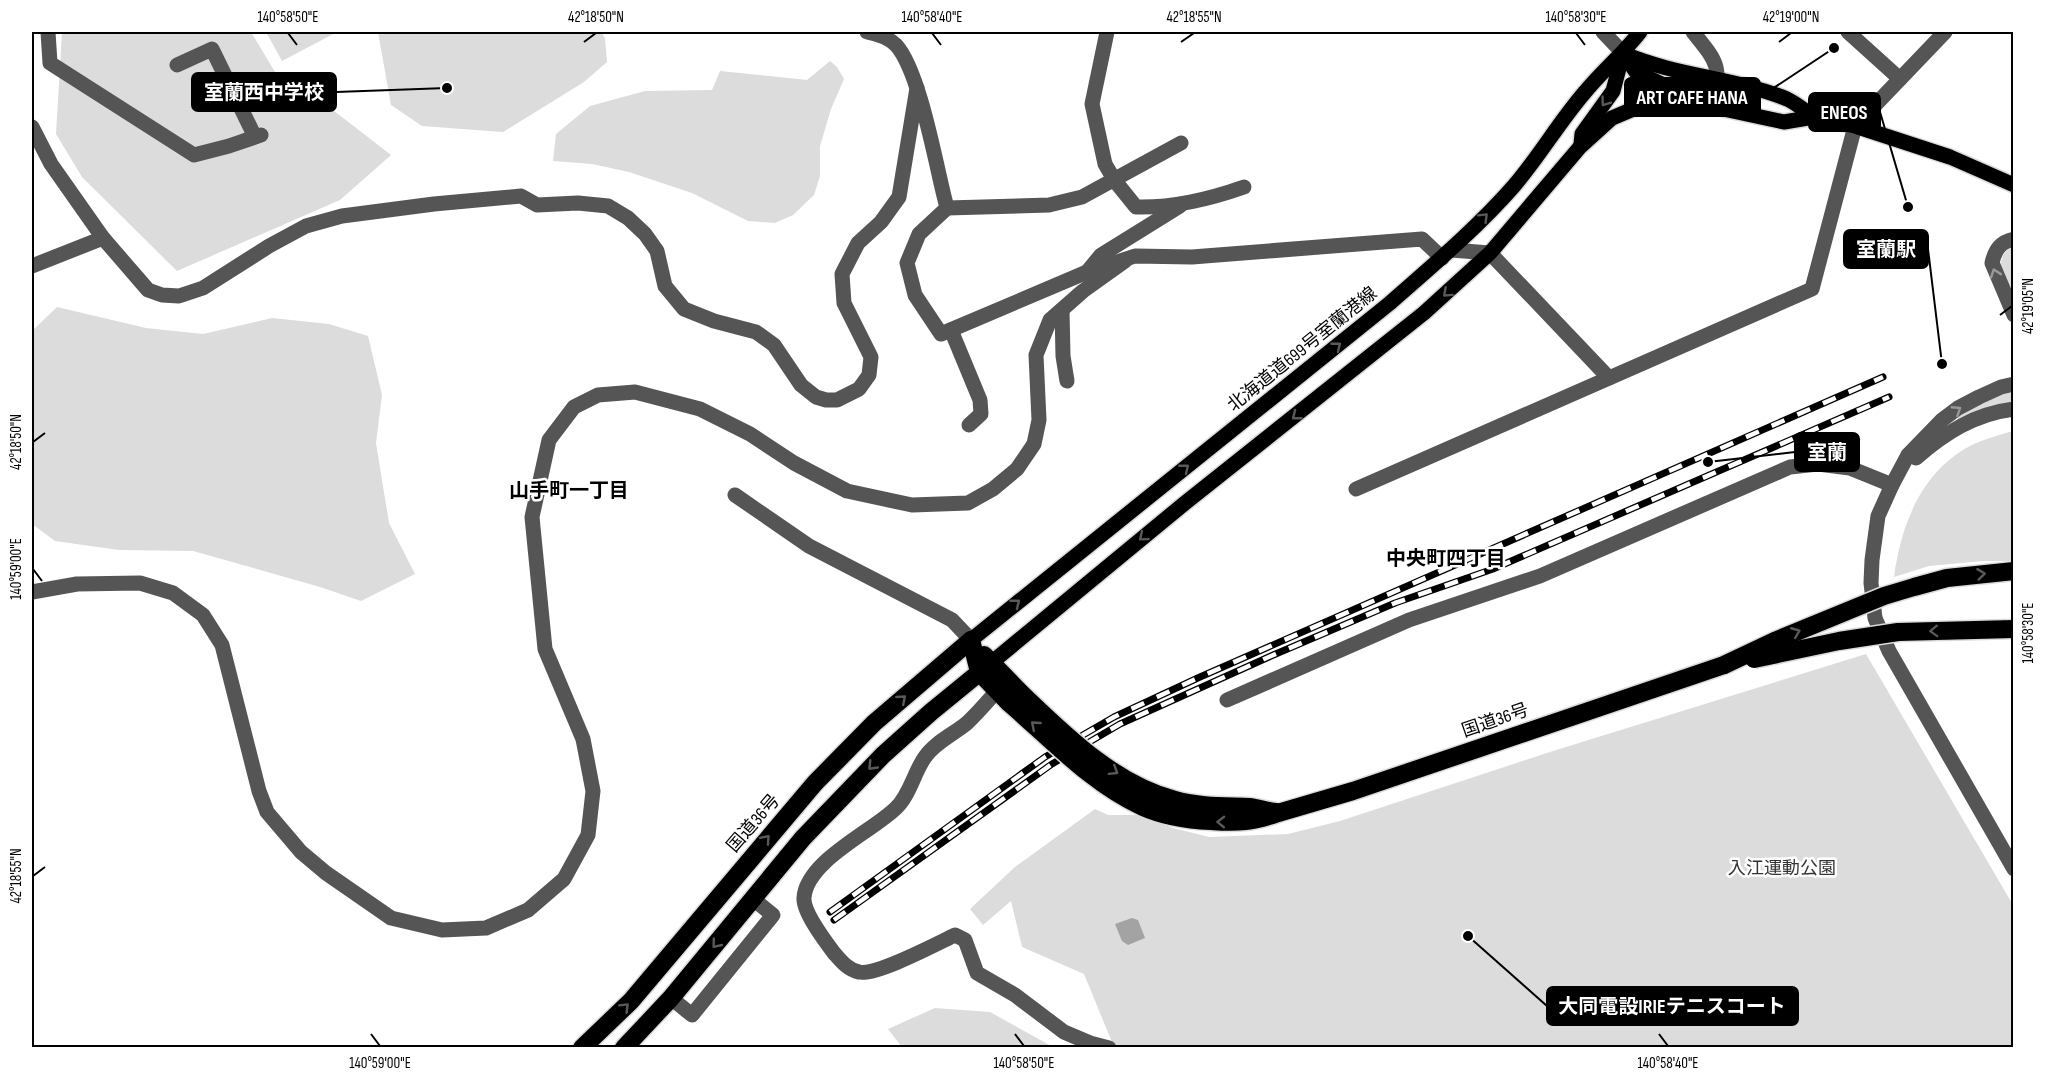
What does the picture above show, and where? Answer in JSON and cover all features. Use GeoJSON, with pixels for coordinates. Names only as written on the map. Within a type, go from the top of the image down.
{"type":"FeatureCollection","features":[{"type":"Feature","properties":{"kind":"highway","name":"国道36号"},"geometry":{"type":"LineString","coordinates":[[582,1047],[631,1001],[815,783],[874,723],[971,640],[985,668],[1092,774],[1144,807],[1191,820],[1255,822],[1724,665],[1777,640],[1904,590],[1947,578],[2013,572]]}},
{"type":"Feature","properties":{"kind":"highway","name":"国道36号"},"geometry":{"type":"LineString","coordinates":[[1724,665],[1839,641],[1898,632],[2013,629]]}},
{"type":"Feature","properties":{"kind":"highway"},"geometry":{"type":"LineString","coordinates":[[624,1047],[671,998],[803,838],[883,755],[985,668]]}},
{"type":"Feature","properties":{"kind":"main road"},"geometry":{"type":"LineString","coordinates":[[1580,147],[1582,134],[1613,91],[1623,53],[1640,32]]}},
{"type":"Feature","properties":{"kind":"main road"},"geometry":{"type":"LineString","coordinates":[[1623,53],[1640,61],[1788,99],[1814,117]]}},
{"type":"Feature","properties":{"kind":"main road"},"geometry":{"type":"LineString","coordinates":[[1623,53],[1636,72],[1664,85],[1713,102],[1784,122],[1814,117],[1855,126],[1950,157],[2013,185]]}},
{"type":"Feature","properties":{"kind":"main road","name":"北海道道699号室蘭港線"},"geometry":{"type":"LineString","coordinates":[[971,640],[1390,303],[1446,254],[1514,186],[1578,100],[1601,72],[1623,53]]}},
{"type":"Feature","properties":{"kind":"main road"},"geometry":{"type":"LineString","coordinates":[[985,668],[1185,503],[1424,313],[1490,253],[1580,147],[1612,118],[1659,100],[1713,102]]}},
{"type":"Feature","properties":{"kind":"street"},"geometry":{"type":"LineString","coordinates":[[48,32],[50,63],[194,155],[258,136],[212,49],[177,65]]}},
{"type":"Feature","properties":{"kind":"street"},"geometry":{"type":"LineString","coordinates":[[867,32],[890,40],[904,57],[916,88],[947,208]]}},
{"type":"Feature","properties":{"kind":"street"},"geometry":{"type":"LineString","coordinates":[[1107,32],[1092,104],[1105,164],[1115,181],[1136,207],[1218,197],[1244,187]]}},
{"type":"Feature","properties":{"kind":"street"},"geometry":{"type":"LineString","coordinates":[[1603,32],[1623,53]]}},
{"type":"Feature","properties":{"kind":"street"},"geometry":{"type":"LineString","coordinates":[[1693,32],[1718,65],[1718,81],[1713,102]]}},
{"type":"Feature","properties":{"kind":"street"},"geometry":{"type":"LineString","coordinates":[[1848,32],[1900,79]]}},
{"type":"Feature","properties":{"kind":"street"},"geometry":{"type":"LineString","coordinates":[[1356,489],[1812,289],[1855,126],[1945,32]]}},
{"type":"Feature","properties":{"kind":"street"},"geometry":{"type":"LineString","coordinates":[[32,127],[51,164],[103,238],[148,290],[162,295],[179,296],[203,288],[269,246],[306,226],[342,216],[521,196],[537,205],[578,203],[608,206],[628,218],[645,234],[657,251],[665,286],[684,309],[714,321],[756,332],[774,345],[801,385],[816,397],[837,400],[859,389],[869,375],[871,357],[844,303],[842,274],[858,243],[881,222],[899,196],[916,88]]}},
{"type":"Feature","properties":{"kind":"street"},"geometry":{"type":"LineString","coordinates":[[1125,261],[1087,272],[941,334],[915,295],[907,262],[919,234],[947,208],[1049,205],[1082,197],[1181,143]]}},
{"type":"Feature","properties":{"kind":"street"},"geometry":{"type":"LineString","coordinates":[[1087,272],[1101,255],[1185,202]]}},
{"type":"Feature","properties":{"kind":"street"},"geometry":{"type":"LineString","coordinates":[[32,266],[103,238]]}},
{"type":"Feature","properties":{"kind":"street"},"geometry":{"type":"LineString","coordinates":[[32,592],[77,584],[140,583],[173,593],[203,615],[222,645],[259,791],[267,812],[301,852],[326,873],[392,918],[442,930],[486,928],[528,910],[564,879],[588,835],[593,790],[583,739],[544,649],[532,517],[549,440],[574,407],[598,395],[635,392],[700,409],[750,434],[794,463],[847,490],[912,505],[968,503],[993,489],[1017,470],[1034,444],[1039,420],[1036,355],[1050,320],[1083,291],[1125,261],[1135,256],[1192,257],[1422,239],[1446,254],[1490,253],[1609,378]]}},
{"type":"Feature","properties":{"kind":"street"},"geometry":{"type":"LineString","coordinates":[[2013,239],[2002,243],[1996,249],[1992,263],[2013,315]]}},
{"type":"Feature","properties":{"kind":"street"},"geometry":{"type":"LineString","coordinates":[[1062,310],[1063,356],[1067,381]]}},
{"type":"Feature","properties":{"kind":"street"},"geometry":{"type":"LineString","coordinates":[[951,330],[980,400],[981,414],[970,418]]}},
{"type":"Feature","properties":{"kind":"street"},"geometry":{"type":"LineString","coordinates":[[2013,384],[2001,387],[1958,408],[1942,420],[1908,455],[1878,516],[1871,584],[1875,618],[1889,651],[2013,869]]}},
{"type":"Feature","properties":{"kind":"street"},"geometry":{"type":"LineString","coordinates":[[1892,485],[1914,460],[1939,438],[1978,418],[2013,409]]}},
{"type":"Feature","properties":{"kind":"street"},"geometry":{"type":"LineString","coordinates":[[1227,700],[1409,620],[1540,576],[1790,467],[1818,464],[1850,468],[1892,485]]}},
{"type":"Feature","properties":{"kind":"street"},"geometry":{"type":"LineString","coordinates":[[735,495],[809,546],[952,620],[971,640]]}},
{"type":"Feature","properties":{"kind":"street"},"geometry":{"type":"LineString","coordinates":[[1009,691],[942,740],[925,756],[898,807],[833,854],[809,881],[804,899],[808,913],[841,962],[849,968],[860,973],[876,970],[955,935],[965,940],[977,974],[1015,995],[1064,1032],[1090,1043],[1109,1047]]}},
{"type":"Feature","properties":{"kind":"street"},"geometry":{"type":"LineString","coordinates":[[671,998],[692,1015],[773,915],[753,898]]}},
{"type":"Feature","properties":{"kind":"green space"},"geometry":{"type":"Polygon","coordinates":[[[62,32],[251,32],[284,87],[329,107],[391,155],[340,200],[177,271],[82,177],[56,134],[62,32]]]}},
{"type":"Feature","properties":{"kind":"green space"},"geometry":{"type":"Polygon","coordinates":[[[266,32],[337,32],[282,61],[266,32]]]}},
{"type":"Feature","properties":{"kind":"green space"},"geometry":{"type":"Polygon","coordinates":[[[378,32],[601,32],[605,38],[607,62],[584,82],[503,132],[422,126],[391,105],[378,32]]]}},
{"type":"Feature","properties":{"kind":"green space"},"geometry":{"type":"Polygon","coordinates":[[[830,61],[837,67],[844,79],[831,109],[820,146],[820,176],[814,195],[793,215],[775,223],[748,221],[692,193],[629,172],[592,164],[553,161],[556,134],[590,106],[645,91],[712,90],[720,71],[807,80],[830,61]]]}},
{"type":"Feature","properties":{"kind":"green space"},"geometry":{"type":"Polygon","coordinates":[[[2013,246],[2013,299],[2000,265],[2004,253],[2013,246]]]}},
{"type":"Feature","properties":{"kind":"green space"},"geometry":{"type":"Polygon","coordinates":[[[57,307],[146,328],[203,334],[272,318],[329,324],[368,336],[382,395],[376,443],[389,523],[415,574],[361,601],[193,551],[119,550],[55,541],[32,524],[32,331],[57,307]]]}},
{"type":"Feature","properties":{"kind":"green space"},"geometry":{"type":"Polygon","coordinates":[[[2013,388],[2013,404],[1958,420],[1958,417],[1987,398],[2013,388]]]}},
{"type":"Feature","properties":{"kind":"green space"},"geometry":{"type":"Polygon","coordinates":[[[2013,431],[2013,561],[1929,566],[1894,577],[1908,520],[1926,485],[1938,470],[1970,446],[2013,431]]]}},
{"type":"Feature","properties":{"kind":"green space","name":"入江運動公園"},"geometry":{"type":"Polygon","coordinates":[[[1866,654],[2013,905],[2013,1047],[1114,1047],[1084,974],[1022,947],[1011,901],[983,925],[970,909],[1015,867],[1095,809],[1108,815],[1138,815],[1173,828],[1209,837],[1288,834],[1340,821],[1553,751],[1866,654]]]}},
{"type":"Feature","properties":{"kind":"green space"},"geometry":{"type":"Polygon","coordinates":[[[935,1008],[990,1012],[1053,1047],[902,1047],[888,1029],[935,1008]]]}},
{"type":"Feature","properties":{"kind":"shaded area"},"geometry":{"type":"Polygon","coordinates":[[[1132,918],[1138,920],[1145,938],[1128,945],[1122,941],[1115,924],[1132,918]]]}},
{"type":"Feature","properties":{"kind":"railway"},"geometry":{"type":"LineString","coordinates":[[830,912],[1045,757],[1114,717],[1200,677],[1883,377]]}},
{"type":"Feature","properties":{"kind":"railway"},"geometry":{"type":"LineString","coordinates":[[834,920],[1052,764],[1120,724],[1395,603],[1493,569],[1889,397]]}},
{"type":"Feature","properties":{"kind":"place","name":"ART CAFE HANA"},"geometry":{"type":"Point","coordinates":[1834,48]}},
{"type":"Feature","properties":{"kind":"place","name":"室蘭西中学校"},"geometry":{"type":"Point","coordinates":[447,88]}},
{"type":"Feature","properties":{"kind":"place","name":"ENEOS"},"geometry":{"type":"Point","coordinates":[1908,207]}},
{"type":"Feature","properties":{"kind":"place","name":"室蘭駅"},"geometry":{"type":"Point","coordinates":[1942,364]}},
{"type":"Feature","properties":{"kind":"place","name":"室蘭"},"geometry":{"type":"Point","coordinates":[1708,462]}},
{"type":"Feature","properties":{"kind":"place","name":"大同電設IRIEテニスコート"},"geometry":{"type":"Point","coordinates":[1468,936]}},
{"type":"Feature","properties":{"kind":"district","name":"山手町一丁目"},"geometry":{"type":"Point","coordinates":[569,490]}},
{"type":"Feature","properties":{"kind":"district","name":"中央町四丁目"},"geometry":{"type":"Point","coordinates":[1446,558]}}]}
